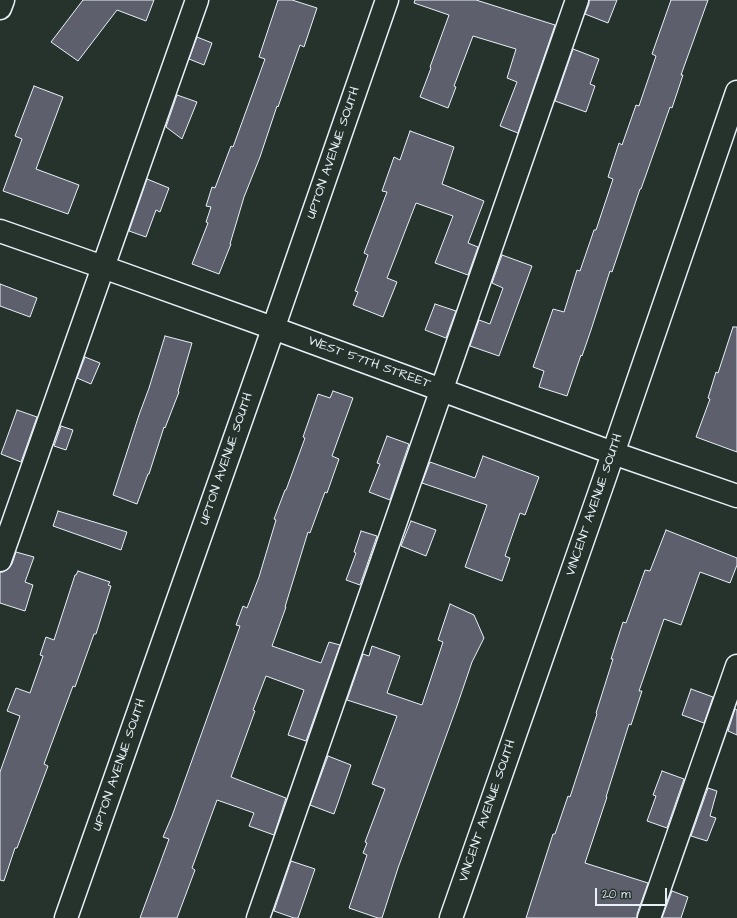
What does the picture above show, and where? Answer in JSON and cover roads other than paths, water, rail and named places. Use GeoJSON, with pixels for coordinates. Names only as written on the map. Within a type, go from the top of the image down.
{"type":"FeatureCollection","features":[{"type":"Feature","properties":{"kind":"street"},"geometry":{"type":"LineString","coordinates":[[0,8],[3,0]]}},
{"type":"Feature","properties":{"kind":"street"},"geometry":{"type":"LineString","coordinates":[[0,560],[197,0]]}},
{"type":"Feature","properties":{"kind":"street","name":"UPTON AVENUE SOUTH"},"geometry":{"type":"LineString","coordinates":[[66,918],[387,0]]}},
{"type":"Feature","properties":{"kind":"street"},"geometry":{"type":"LineString","coordinates":[[258,918],[577,0]]}},
{"type":"Feature","properties":{"kind":"street","name":"VINCENT AVENUE SOUTH"},"geometry":{"type":"LineString","coordinates":[[451,918],[737,92]]}},
{"type":"Feature","properties":{"kind":"street","name":"WEST 57TH STREET"},"geometry":{"type":"LineString","coordinates":[[0,231],[273,328],[613,453],[737,496]]}},
{"type":"Feature","properties":{"kind":"street"},"geometry":{"type":"LineString","coordinates":[[649,918],[737,666]]}}]}
